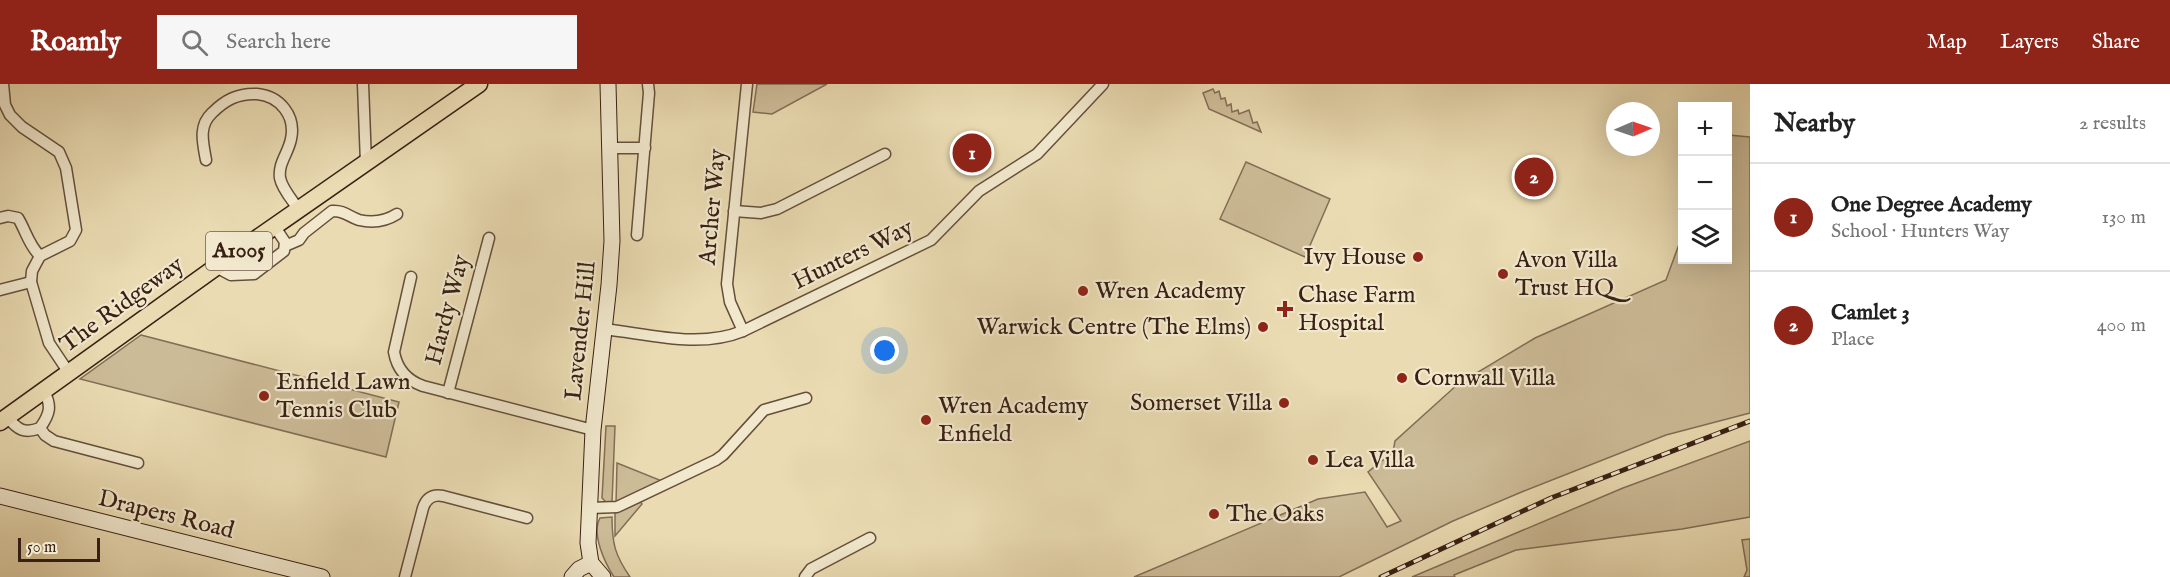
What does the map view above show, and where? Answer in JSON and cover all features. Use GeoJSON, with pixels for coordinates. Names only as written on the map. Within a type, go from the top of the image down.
{"type":"FeatureCollection","features":[{"type":"Feature","properties":{"kind":"main road","name":"The Ridgeway"},"geometry":{"type":"LineString","coordinates":[[3,420],[216,267],[479,84]]}},
{"type":"Feature","properties":{"kind":"street"},"geometry":{"type":"LineString","coordinates":[[3,84],[5,105],[10,115],[22,128],[59,152],[66,168],[76,230],[70,241],[40,256],[32,271],[31,282],[49,343],[69,373]]}},
{"type":"Feature","properties":{"kind":"street"},"geometry":{"type":"LineString","coordinates":[[363,84],[366,163]]}},
{"type":"Feature","properties":{"kind":"street","name":"Lavender Hill"},"geometry":{"type":"LineString","coordinates":[[591,563],[588,543],[593,430],[612,241],[608,84]]}},
{"type":"Feature","properties":{"kind":"street"},"geometry":{"type":"LineString","coordinates":[[637,235],[648,84]]}},
{"type":"Feature","properties":{"kind":"street","name":"Archer Way"},"geometry":{"type":"LineString","coordinates":[[742,332],[728,293],[747,84]]}},
{"type":"Feature","properties":{"kind":"street","name":"Hunters Way"},"geometry":{"type":"LineString","coordinates":[[604,329],[708,340],[720,339],[742,332],[931,240],[979,191],[1037,154],[1103,84]]}},
{"type":"Feature","properties":{"kind":"street"},"geometry":{"type":"LineString","coordinates":[[206,160],[202,129],[207,118],[220,105],[234,96],[246,93],[264,95],[276,100],[286,110],[291,129],[288,148],[280,163],[280,180],[299,210]]}},
{"type":"Feature","properties":{"kind":"street"},"geometry":{"type":"LineString","coordinates":[[609,148],[645,148]]}},
{"type":"Feature","properties":{"kind":"street"},"geometry":{"type":"LineString","coordinates":[[734,211],[761,213],[777,209],[885,154]]}},
{"type":"Feature","properties":{"kind":"street"},"geometry":{"type":"LineString","coordinates":[[285,246],[299,240],[304,232],[332,211],[348,213],[358,220],[376,221],[388,220],[397,214]]}},
{"type":"Feature","properties":{"kind":"street"},"geometry":{"type":"LineString","coordinates":[[4,217],[18,218],[24,226],[28,242],[40,256]]}},
{"type":"Feature","properties":{"kind":"street"},"geometry":{"type":"LineString","coordinates":[[216,267],[231,275],[254,274],[281,255],[285,242],[275,227]]}},
{"type":"Feature","properties":{"kind":"street","name":"Hardy Way"},"geometry":{"type":"LineString","coordinates":[[448,393],[489,238]]}},
{"type":"Feature","properties":{"kind":"street","name":"Hardy Way"},"geometry":{"type":"LineString","coordinates":[[411,277],[395,342],[396,361],[406,377],[415,383],[448,393],[593,430]]}},
{"type":"Feature","properties":{"kind":"street"},"geometry":{"type":"LineString","coordinates":[[0,290],[31,282]]}},
{"type":"Feature","properties":{"kind":"street"},"geometry":{"type":"LineString","coordinates":[[3,420],[23,432],[40,428],[49,416],[50,410],[50,403],[44,391]]}},
{"type":"Feature","properties":{"kind":"street"},"geometry":{"type":"LineString","coordinates":[[590,508],[617,507],[716,460],[764,410],[806,398]]}},
{"type":"Feature","properties":{"kind":"street"},"geometry":{"type":"LineString","coordinates":[[40,428],[54,441],[138,463]]}},
{"type":"Feature","properties":{"kind":"street","name":"Drapers Road"},"geometry":{"type":"LineString","coordinates":[[0,496],[322,577]]}},
{"type":"Feature","properties":{"kind":"street"},"geometry":{"type":"LineString","coordinates":[[405,577],[424,503],[431,496],[443,496],[527,518]]}},
{"type":"Feature","properties":{"kind":"street"},"geometry":{"type":"LineString","coordinates":[[805,577],[811,569],[870,538]]}},
{"type":"Feature","properties":{"kind":"street"},"geometry":{"type":"LineString","coordinates":[[572,577],[579,569],[591,563],[603,577]]}},
{"type":"Feature","properties":{"kind":"shaded area"},"geometry":{"type":"Polygon","coordinates":[[[757,84],[827,84],[772,114],[753,112],[757,84]]]}},
{"type":"Feature","properties":{"kind":"shaded area"},"geometry":{"type":"Polygon","coordinates":[[[1213,89],[1215,93],[1219,91],[1221,99],[1225,98],[1227,106],[1231,104],[1232,112],[1238,110],[1239,114],[1249,110],[1253,123],[1257,122],[1261,132],[1209,109],[1203,93],[1213,89]]]}},
{"type":"Feature","properties":{"kind":"shaded area"},"geometry":{"type":"Polygon","coordinates":[[[1732,135],[1750,137],[1750,413],[1666,435],[1524,491],[1453,521],[1339,577],[1134,577],[1318,499],[1365,492],[1387,527],[1401,521],[1368,472],[1393,452],[1395,441],[1458,384],[1535,338],[1666,280],[1678,247],[1678,264],[1732,264],[1732,135]]]}},
{"type":"Feature","properties":{"kind":"shaded area"},"geometry":{"type":"Polygon","coordinates":[[[1246,162],[1330,199],[1305,257],[1220,219],[1246,162]]]}},
{"type":"Feature","properties":{"kind":"shaded area","name":"Enfield Lawn Tennis Club"},"geometry":{"type":"Polygon","coordinates":[[[141,335],[399,402],[386,457],[80,379],[141,335]]]}},
{"type":"Feature","properties":{"kind":"shaded area"},"geometry":{"type":"Polygon","coordinates":[[[606,426],[615,426],[612,502],[606,502],[602,498],[606,426]]]}},
{"type":"Feature","properties":{"kind":"shaded area"},"geometry":{"type":"Polygon","coordinates":[[[1750,441],[1750,517],[1682,529],[1516,550],[1454,575],[1455,577],[1412,577],[1623,488],[1750,441]]]}},
{"type":"Feature","properties":{"kind":"shaded area"},"geometry":{"type":"Polygon","coordinates":[[[617,463],[662,481],[616,504],[617,463]]]}},
{"type":"Feature","properties":{"kind":"shaded area"},"geometry":{"type":"Polygon","coordinates":[[[640,501],[642,504],[615,536],[615,512],[640,501]]]}},
{"type":"Feature","properties":{"kind":"shaded area"},"geometry":{"type":"Polygon","coordinates":[[[612,517],[615,549],[630,577],[614,577],[600,548],[597,532],[600,518],[612,517]]]}},
{"type":"Feature","properties":{"kind":"shaded area"},"geometry":{"type":"Polygon","coordinates":[[[1750,539],[1750,577],[1744,577],[1747,570],[1742,540],[1750,539]]]}},
{"type":"Feature","properties":{"kind":"railway"},"geometry":{"type":"LineString","coordinates":[[1381,577],[1551,498],[1750,421]]}},
{"type":"Feature","properties":{"kind":"place","name":"One Degree Academy"},"geometry":{"type":"Point","coordinates":[972,153]}},
{"type":"Feature","properties":{"kind":"place","name":"Camlet 3"},"geometry":{"type":"Point","coordinates":[1534,177]}},
{"type":"Feature","properties":{"kind":"place","name":"Ivy House"},"geometry":{"type":"Point","coordinates":[1418,257]}},
{"type":"Feature","properties":{"kind":"place","name":"Avon Villa Trust HQ"},"geometry":{"type":"Point","coordinates":[1503,274]}},
{"type":"Feature","properties":{"kind":"place","name":"Wren Academy"},"geometry":{"type":"Point","coordinates":[1083,291]}},
{"type":"Feature","properties":{"kind":"place","name":"Chase Farm Hospital"},"geometry":{"type":"Point","coordinates":[1285,309]}},
{"type":"Feature","properties":{"kind":"place","name":"Warwick Centre (The Elms)"},"geometry":{"type":"Point","coordinates":[1263,327]}},
{"type":"Feature","properties":{"kind":"place","name":"Cornwall Villa"},"geometry":{"type":"Point","coordinates":[1402,378]}},
{"type":"Feature","properties":{"kind":"place","name":"Enfield Lawn Tennis Club"},"geometry":{"type":"Point","coordinates":[264,396]}},
{"type":"Feature","properties":{"kind":"place","name":"Somerset Villa"},"geometry":{"type":"Point","coordinates":[1284,403]}},
{"type":"Feature","properties":{"kind":"place","name":"Wren Academy Enfield"},"geometry":{"type":"Point","coordinates":[926,420]}},
{"type":"Feature","properties":{"kind":"place","name":"Lea Villa"},"geometry":{"type":"Point","coordinates":[1313,460]}},
{"type":"Feature","properties":{"kind":"place","name":"The Oaks"},"geometry":{"type":"Point","coordinates":[1214,514]}}]}
